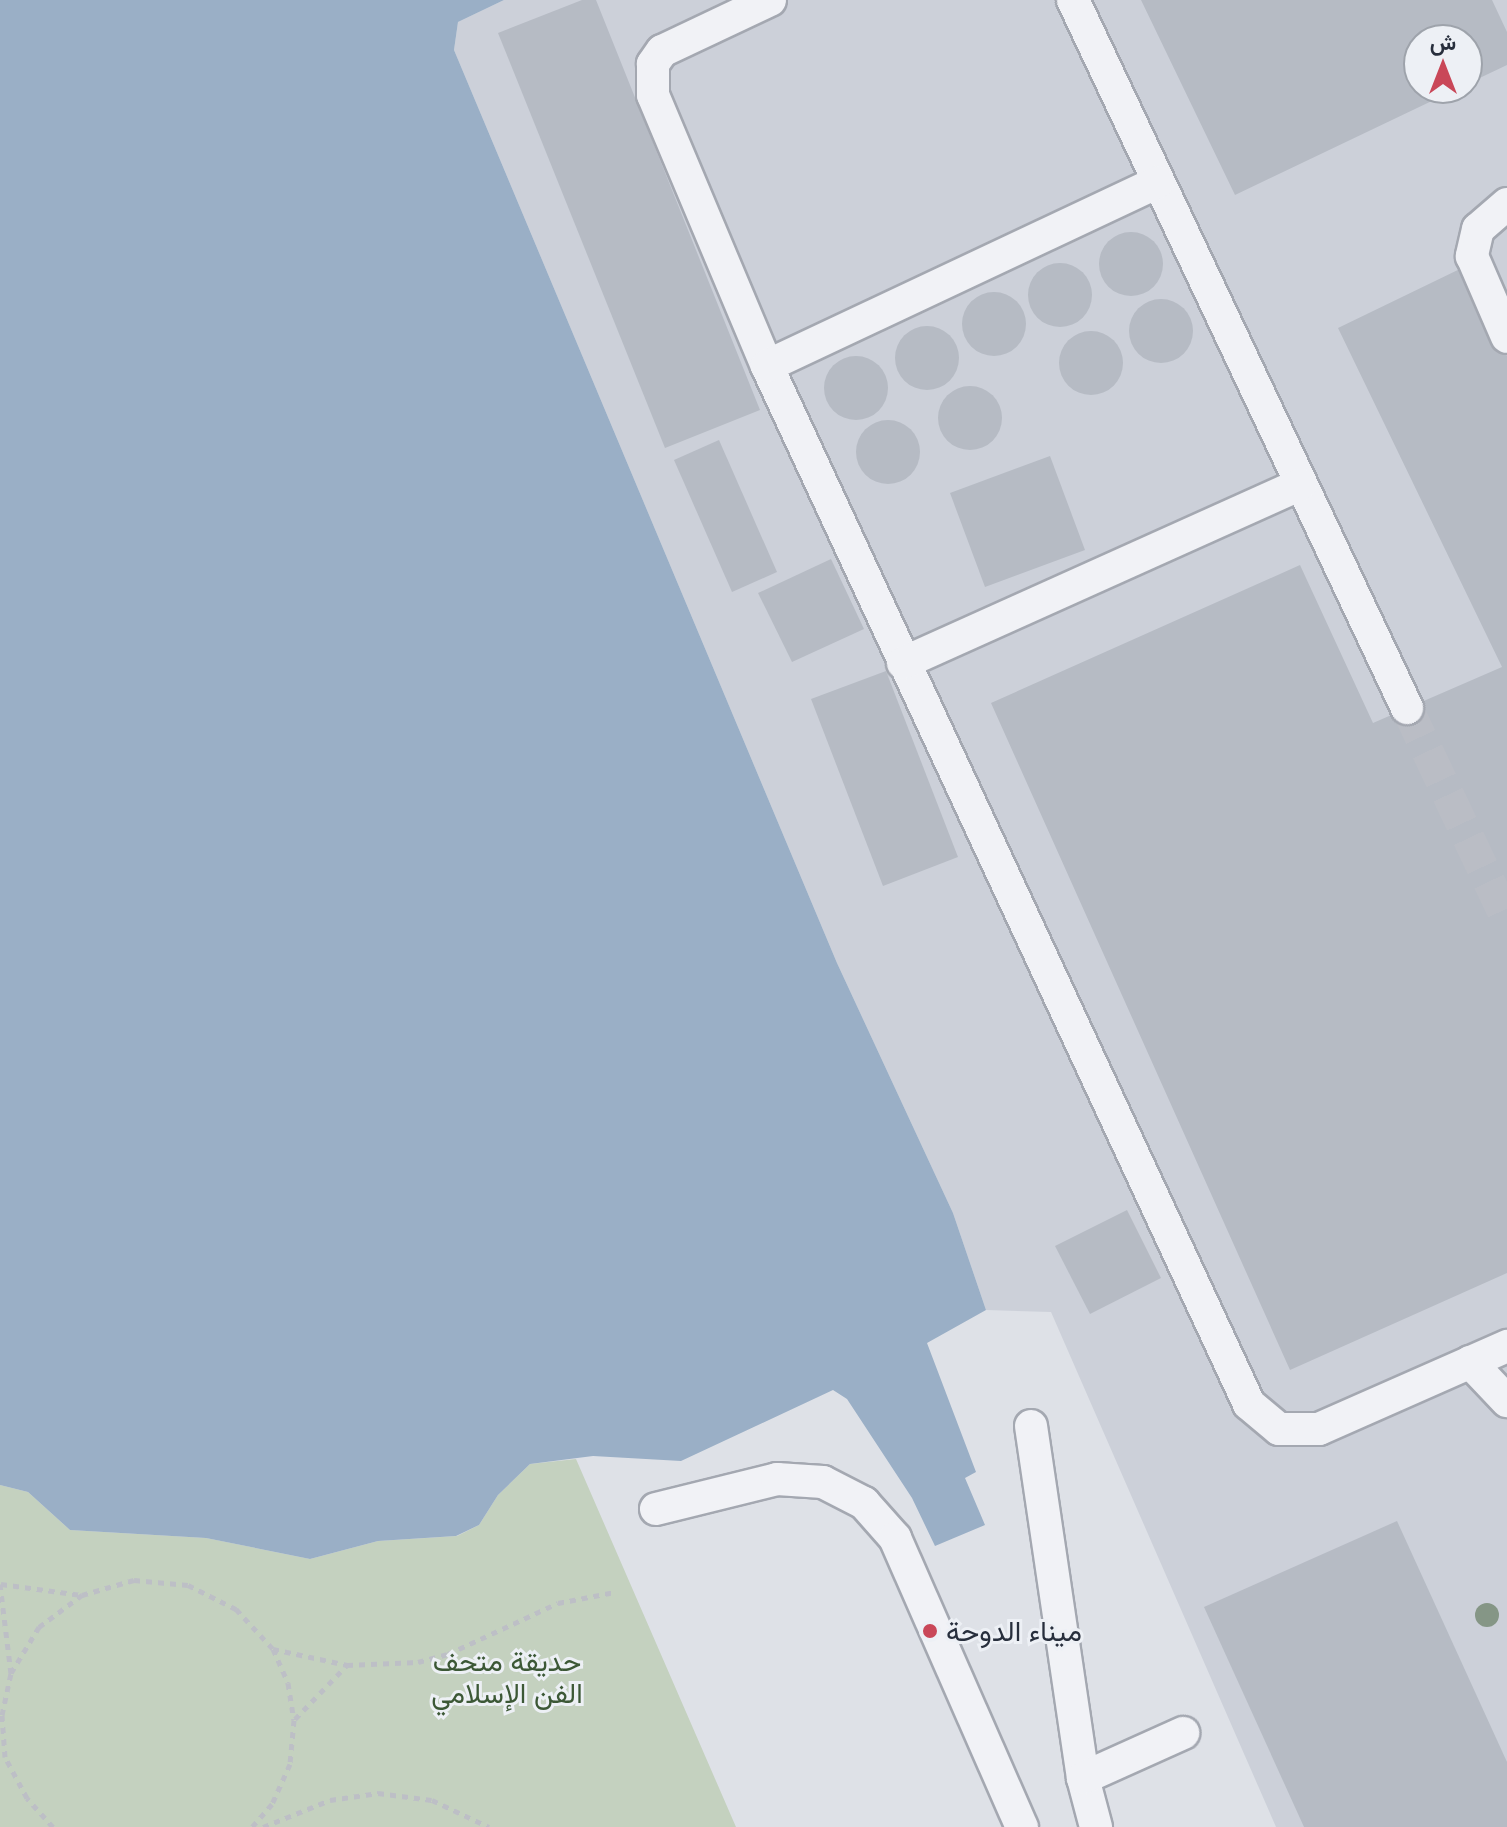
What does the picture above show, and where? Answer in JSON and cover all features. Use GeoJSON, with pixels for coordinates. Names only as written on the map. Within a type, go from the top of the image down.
{"type":"FeatureCollection","features":[{"type":"Feature","properties":{"kind":"lane"},"geometry":{"type":"LineString","coordinates":[[770,0],[662,51],[650,79],[767,366],[1249,1404],[1279,1429],[1319,1429],[1507,1346]]}},
{"type":"Feature","properties":{"kind":"lane"},"geometry":{"type":"LineString","coordinates":[[1073,0],[1407,708]]}},
{"type":"Feature","properties":{"kind":"lane"},"geometry":{"type":"LineString","coordinates":[[767,366],[1158,182]]}},
{"type":"Feature","properties":{"kind":"lane"},"geometry":{"type":"LineString","coordinates":[[1507,204],[1478,229],[1472,256],[1507,337]]}},
{"type":"Feature","properties":{"kind":"lane"},"geometry":{"type":"LineString","coordinates":[[903,663],[1301,484]]}},
{"type":"Feature","properties":{"kind":"lane"},"geometry":{"type":"LineString","coordinates":[[1470,1362],[1507,1401]]}},
{"type":"Feature","properties":{"kind":"lane"},"geometry":{"type":"LineString","coordinates":[[1031,1426],[1083,1778],[1096,1827]]}},
{"type":"Feature","properties":{"kind":"lane"},"geometry":{"type":"LineString","coordinates":[[656,1509],[777,1479],[823,1482],[864,1503],[895,1538],[1022,1827]]}},
{"type":"Feature","properties":{"kind":"lane"},"geometry":{"type":"LineString","coordinates":[[1083,1778],[1183,1733]]}},
{"type":"Feature","properties":{"kind":"path"},"geometry":{"type":"LineString","coordinates":[[11,1673],[39,1627],[82,1595],[134,1580],[188,1585],[236,1609],[273,1649],[288,1683],[294,1720],[290,1764],[272,1804],[252,1827]]}},
{"type":"Feature","properties":{"kind":"path"},"geometry":{"type":"LineString","coordinates":[[53,1827],[27,1798],[2,1758],[2,1715],[11,1673],[0,1584],[82,1595]]}},
{"type":"Feature","properties":{"kind":"path"},"geometry":{"type":"LineString","coordinates":[[273,1649],[347,1665],[394,1665],[448,1654],[536,1611],[615,1592]]}},
{"type":"Feature","properties":{"kind":"path"},"geometry":{"type":"LineString","coordinates":[[294,1720],[347,1665]]}},
{"type":"Feature","properties":{"kind":"path"},"geometry":{"type":"LineString","coordinates":[[263,1827],[330,1800],[378,1793],[432,1800],[489,1827]]}},
{"type":"Feature","properties":{"kind":"shaded area"},"geometry":{"type":"Polygon","coordinates":[[[504,0],[1507,0],[1507,1827],[1276,1827],[1051,1312],[986,1310],[953,1213],[837,963],[454,50],[458,22],[504,0]]]}},
{"type":"Feature","properties":{"kind":"green space","name":"حديقة متحف الفن الإسلامي"},"geometry":{"type":"Polygon","coordinates":[[[576,1459],[736,1827],[0,1827],[0,1485],[28,1492],[70,1530],[206,1538],[310,1559],[378,1541],[457,1536],[479,1525],[498,1495],[530,1464],[576,1459]]]}},
{"type":"Feature","properties":{"kind":"water"},"geometry":{"type":"Polygon","coordinates":[[[0,0],[504,0],[458,22],[454,50],[837,963],[953,1213],[986,1310],[927,1343],[976,1472],[965,1478],[985,1525],[935,1546],[912,1498],[847,1399],[833,1390],[681,1461],[593,1456],[530,1464],[498,1495],[479,1525],[456,1536],[378,1541],[310,1559],[206,1538],[70,1530],[28,1492],[0,1485],[0,0]]]}},
{"type":"Feature","properties":{"kind":"building"},"geometry":{"type":"Polygon","coordinates":[[[582,0],[596,0],[760,410],[665,448],[498,33],[582,0]]]}},
{"type":"Feature","properties":{"kind":"building"},"geometry":{"type":"Polygon","coordinates":[[[1141,0],[1492,0],[1507,32],[1507,65],[1483,76],[1483,24],[1403,24],[1403,104],[1426,104],[1235,195],[1141,0]]]}},
{"type":"Feature","properties":{"kind":"building"},"geometry":{"type":"Polygon","coordinates":[[[1125,232],[1137,232],[1154,241],[1161,252],[1161,276],[1154,287],[1137,296],[1125,296],[1113,291],[1104,282],[1099,270],[1099,258],[1104,246],[1113,237],[1125,232]]]}},
{"type":"Feature","properties":{"kind":"building"},"geometry":{"type":"Polygon","coordinates":[[[1054,263],[1066,263],[1083,272],[1090,283],[1090,307],[1083,318],[1066,327],[1054,327],[1042,322],[1033,313],[1028,301],[1028,289],[1033,277],[1042,268],[1054,263]]]}},
{"type":"Feature","properties":{"kind":"building"},"geometry":{"type":"Polygon","coordinates":[[[1464,267],[1507,356],[1507,1273],[1290,1370],[991,703],[1300,565],[1373,723],[1502,667],[1338,328],[1464,267]]]}},
{"type":"Feature","properties":{"kind":"building"},"geometry":{"type":"Polygon","coordinates":[[[988,292],[1000,292],[1017,301],[1024,312],[1024,336],[1017,347],[1000,356],[988,356],[976,351],[967,342],[962,330],[962,318],[967,306],[976,297],[988,292]]]}},
{"type":"Feature","properties":{"kind":"building"},"geometry":{"type":"Polygon","coordinates":[[[1155,299],[1167,299],[1184,308],[1191,319],[1191,343],[1184,354],[1167,363],[1155,363],[1143,358],[1134,349],[1129,337],[1129,325],[1134,313],[1143,304],[1155,299]]]}},
{"type":"Feature","properties":{"kind":"building"},"geometry":{"type":"Polygon","coordinates":[[[921,326],[933,326],[950,335],[957,346],[957,370],[950,381],[933,390],[921,390],[909,385],[900,376],[895,364],[895,352],[900,340],[909,331],[921,326]]]}},
{"type":"Feature","properties":{"kind":"building"},"geometry":{"type":"Polygon","coordinates":[[[1085,331],[1097,331],[1114,340],[1121,351],[1121,375],[1114,386],[1097,395],[1085,395],[1073,390],[1064,381],[1059,369],[1059,357],[1064,345],[1073,336],[1085,331]]]}},
{"type":"Feature","properties":{"kind":"building"},"geometry":{"type":"Polygon","coordinates":[[[850,356],[862,356],[879,365],[886,376],[886,400],[879,411],[862,420],[850,420],[838,415],[829,406],[824,394],[824,382],[829,370],[838,361],[850,356]]]}},
{"type":"Feature","properties":{"kind":"building"},"geometry":{"type":"Polygon","coordinates":[[[964,386],[976,386],[993,395],[1000,406],[1000,430],[993,441],[976,450],[964,450],[952,445],[943,436],[938,424],[938,412],[943,400],[952,391],[964,386]]]}},
{"type":"Feature","properties":{"kind":"building"},"geometry":{"type":"Polygon","coordinates":[[[882,420],[894,420],[911,429],[918,440],[918,464],[911,475],[894,484],[882,484],[870,479],[861,470],[856,458],[856,446],[861,434],[870,425],[882,420]]]}},
{"type":"Feature","properties":{"kind":"building"},"geometry":{"type":"Polygon","coordinates":[[[719,440],[777,572],[732,592],[674,460],[719,440]]]}},
{"type":"Feature","properties":{"kind":"building"},"geometry":{"type":"Polygon","coordinates":[[[1050,456],[1085,550],[985,587],[950,493],[1050,456]]]}},
{"type":"Feature","properties":{"kind":"building"},"geometry":{"type":"Polygon","coordinates":[[[831,559],[864,629],[792,662],[758,593],[831,559]]]}},
{"type":"Feature","properties":{"kind":"building"},"geometry":{"type":"Polygon","coordinates":[[[886,671],[958,857],[883,886],[811,699],[886,671]]]}},
{"type":"Feature","properties":{"kind":"building"},"geometry":{"type":"Polygon","coordinates":[[[1127,1210],[1161,1278],[1090,1314],[1055,1246],[1127,1210]]]}},
{"type":"Feature","properties":{"kind":"building"},"geometry":{"type":"Polygon","coordinates":[[[1397,1521],[1507,1762],[1507,1827],[1304,1827],[1204,1607],[1397,1521]]]}},
{"type":"Feature","properties":{"kind":"tunnel"},"geometry":{"type":"LineString","coordinates":[[1407,708],[1507,920]]}},
{"type":"Feature","properties":{"kind":"place","name":"ميناء الدوحة"},"geometry":{"type":"Point","coordinates":[930,1631]}}]}
